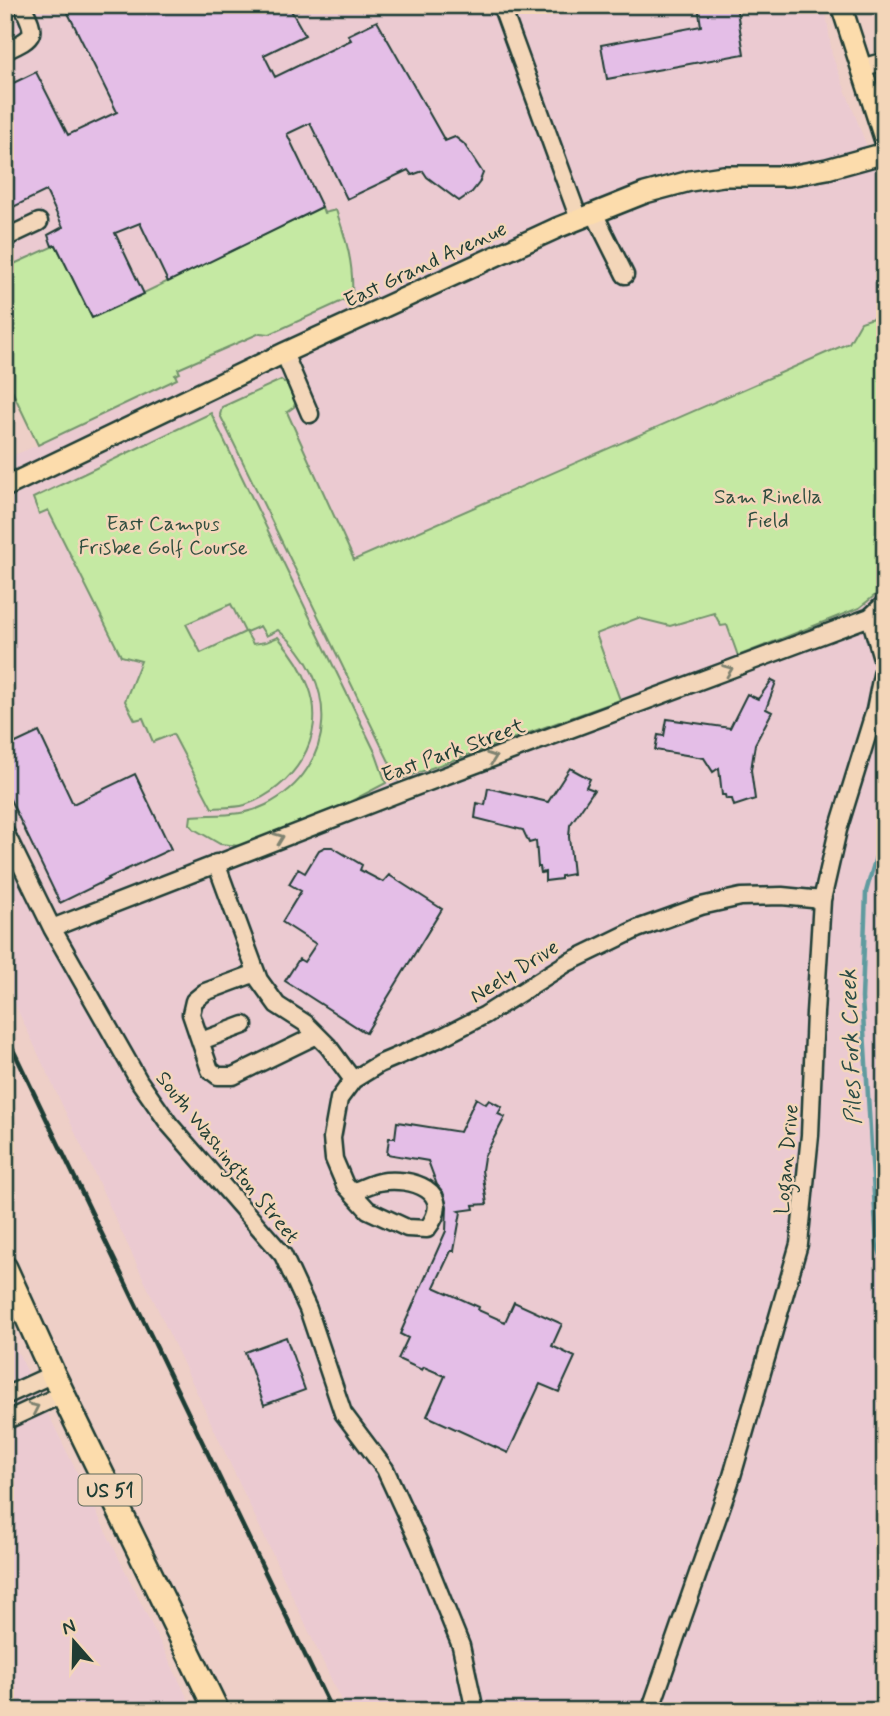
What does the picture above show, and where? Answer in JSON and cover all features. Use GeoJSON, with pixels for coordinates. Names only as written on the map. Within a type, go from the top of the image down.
{"type":"FeatureCollection","features":[{"type":"Feature","properties":{"kind":"highway","name":"US 51"},"geometry":{"type":"LineString","coordinates":[[5,1268],[58,1384],[217,1711]]}},
{"type":"Feature","properties":{"kind":"main road"},"geometry":{"type":"LineString","coordinates":[[841,5],[885,141]]}},
{"type":"Feature","properties":{"kind":"main road","name":"East Grand Avenue"},"geometry":{"type":"LineString","coordinates":[[5,487],[284,353],[587,216],[645,193],[690,181],[723,176],[789,176],[827,170],[885,153]]}},
{"type":"Feature","properties":{"kind":"street"},"geometry":{"type":"LineString","coordinates":[[5,51],[24,42],[32,34],[32,26],[22,5]]}},
{"type":"Feature","properties":{"kind":"street"},"geometry":{"type":"LineString","coordinates":[[501,5],[587,216],[625,275]]}},
{"type":"Feature","properties":{"kind":"street"},"geometry":{"type":"LineString","coordinates":[[861,68],[885,61]]}},
{"type":"Feature","properties":{"kind":"street"},"geometry":{"type":"LineString","coordinates":[[5,238],[39,222]]}},
{"type":"Feature","properties":{"kind":"street"},"geometry":{"type":"LineString","coordinates":[[284,353],[310,414]]}},
{"type":"Feature","properties":{"kind":"street"},"geometry":{"type":"LineString","coordinates":[[870,617],[885,603]]}},
{"type":"Feature","properties":{"kind":"street","name":"East Park Street"},"geometry":{"type":"LineString","coordinates":[[52,928],[688,676],[870,617]]}},
{"type":"Feature","properties":{"kind":"street","name":"Logan Drive"},"geometry":{"type":"LineString","coordinates":[[650,1711],[732,1476],[799,1244],[810,1135],[822,900],[838,830],[876,710],[884,665],[870,617]]}},
{"type":"Feature","properties":{"kind":"street","name":"South Washington Street"},"geometry":{"type":"LineString","coordinates":[[5,832],[52,928],[139,1081],[162,1114],[283,1255],[308,1309],[343,1413],[385,1469],[420,1545],[461,1646],[475,1711]]}},
{"type":"Feature","properties":{"kind":"street"},"geometry":{"type":"LineString","coordinates":[[216,863],[256,974],[277,1005],[305,1023],[353,1080],[339,1099],[332,1138],[334,1159],[345,1185],[368,1210],[407,1228],[427,1229],[434,1221],[437,1210],[434,1197],[425,1186],[381,1182],[353,1192]]}},
{"type":"Feature","properties":{"kind":"street","name":"Neely Drive"},"geometry":{"type":"LineString","coordinates":[[353,1080],[379,1064],[485,1015],[567,963],[637,929],[701,906],[741,897],[782,896],[822,900]]}},
{"type":"Feature","properties":{"kind":"street"},"geometry":{"type":"LineString","coordinates":[[256,974],[205,992],[194,1001],[191,1014],[210,1070],[218,1076],[233,1076],[317,1035]]}},
{"type":"Feature","properties":{"kind":"street"},"geometry":{"type":"LineString","coordinates":[[201,1041],[244,1025]]}},
{"type":"Feature","properties":{"kind":"street"},"geometry":{"type":"LineString","coordinates":[[5,1396],[58,1384]]}},
{"type":"Feature","properties":{"kind":"street"},"geometry":{"type":"LineString","coordinates":[[5,1421],[58,1384]]}},
{"type":"Feature","properties":{"kind":"shaded area"},"geometry":{"type":"Polygon","coordinates":[[[5,5],[825,5],[832,55],[885,194],[885,1711],[346,1711],[5,983],[5,459],[38,445],[5,376],[5,5]]]}},
{"type":"Feature","properties":{"kind":"shaded area"},"geometry":{"type":"Polygon","coordinates":[[[5,1333],[13,1342],[194,1711],[5,1711],[5,1333]]]}},
{"type":"Feature","properties":{"kind":"green space"},"geometry":{"type":"Polygon","coordinates":[[[322,207],[324,213],[336,210],[343,231],[352,273],[352,295],[349,298],[270,334],[260,333],[178,369],[180,373],[175,375],[177,379],[38,445],[5,376],[5,268],[56,245],[92,318],[322,207]]]}},
{"type":"Feature","properties":{"kind":"green space","name":"Sam Rinella Field"},"geometry":{"type":"Polygon","coordinates":[[[885,314],[883,589],[859,608],[738,656],[727,625],[721,626],[714,613],[670,626],[638,618],[596,634],[620,700],[398,780],[220,415],[222,407],[281,380],[290,387],[296,400],[294,407],[287,412],[354,560],[849,343],[861,322],[885,314]]]}},
{"type":"Feature","properties":{"kind":"green space","name":"East Campus Frisbee Golf Course"},"geometry":{"type":"Polygon","coordinates":[[[211,413],[375,752],[386,783],[342,806],[240,846],[220,844],[194,829],[190,824],[191,816],[257,809],[290,789],[307,769],[318,746],[322,722],[320,697],[312,672],[298,650],[278,630],[266,636],[260,626],[246,632],[253,644],[278,637],[287,648],[309,687],[314,706],[314,724],[302,759],[278,787],[245,805],[212,808],[173,734],[153,742],[143,718],[135,720],[125,701],[141,661],[121,656],[48,510],[39,514],[33,498],[211,413]],[[231,604],[186,624],[201,653],[245,632],[231,604]]]}},
{"type":"Feature","properties":{"kind":"building"},"geometry":{"type":"Polygon","coordinates":[[[83,5],[288,5],[305,35],[264,55],[275,77],[351,40],[348,35],[377,21],[445,141],[455,137],[464,144],[483,173],[479,183],[459,201],[423,171],[412,175],[408,170],[347,199],[310,123],[287,134],[322,207],[168,282],[140,223],[115,233],[144,294],[92,318],[56,245],[52,246],[48,235],[63,227],[46,191],[5,211],[5,87],[36,72],[68,135],[117,112],[68,13],[83,5]]]}},
{"type":"Feature","properties":{"kind":"building"},"geometry":{"type":"Polygon","coordinates":[[[698,5],[736,5],[744,54],[607,79],[601,45],[701,26],[698,5]]]}},
{"type":"Feature","properties":{"kind":"building"},"geometry":{"type":"Polygon","coordinates":[[[772,680],[776,682],[766,709],[772,712],[755,744],[751,770],[755,799],[734,806],[732,799],[726,799],[725,795],[722,795],[719,768],[713,772],[704,758],[655,750],[658,735],[664,736],[667,719],[730,728],[747,694],[758,699],[772,680]]]}},
{"type":"Feature","properties":{"kind":"building"},"geometry":{"type":"Polygon","coordinates":[[[39,732],[73,804],[135,774],[171,849],[60,903],[5,789],[5,748],[39,732]]]}},
{"type":"Feature","properties":{"kind":"building"},"geometry":{"type":"Polygon","coordinates":[[[570,768],[590,779],[586,787],[594,790],[570,825],[573,874],[545,881],[545,872],[541,873],[538,867],[536,841],[529,843],[523,830],[475,818],[477,803],[485,805],[488,788],[548,802],[570,768]]]}},
{"type":"Feature","properties":{"kind":"building"},"geometry":{"type":"Polygon","coordinates":[[[332,847],[362,865],[360,870],[383,882],[389,875],[442,909],[366,1033],[285,981],[299,959],[304,962],[316,944],[282,922],[301,891],[289,884],[298,869],[305,873],[319,850],[332,847]]]}},
{"type":"Feature","properties":{"kind":"building"},"geometry":{"type":"Polygon","coordinates":[[[476,1098],[486,1104],[489,1100],[502,1107],[498,1114],[505,1117],[484,1157],[482,1170],[487,1204],[473,1205],[474,1209],[459,1211],[461,1212],[454,1251],[451,1251],[434,1287],[505,1322],[514,1302],[562,1324],[552,1346],[575,1357],[559,1392],[540,1384],[508,1453],[427,1416],[445,1376],[424,1367],[422,1370],[398,1359],[408,1338],[400,1334],[446,1231],[447,1206],[428,1161],[387,1154],[389,1138],[395,1138],[397,1122],[460,1132],[476,1098]]]}},
{"type":"Feature","properties":{"kind":"building"},"geometry":{"type":"Polygon","coordinates":[[[286,1337],[305,1390],[264,1405],[245,1352],[286,1337]]]}},
{"type":"Feature","properties":{"kind":"waterway","name":"Piles Fork Creek"},"geometry":{"type":"LineString","coordinates":[[885,825],[866,892],[862,998],[877,1243],[885,1268]]}},
{"type":"Feature","properties":{"kind":"railway"},"geometry":{"type":"LineString","coordinates":[[5,1033],[332,1711]]}}]}
